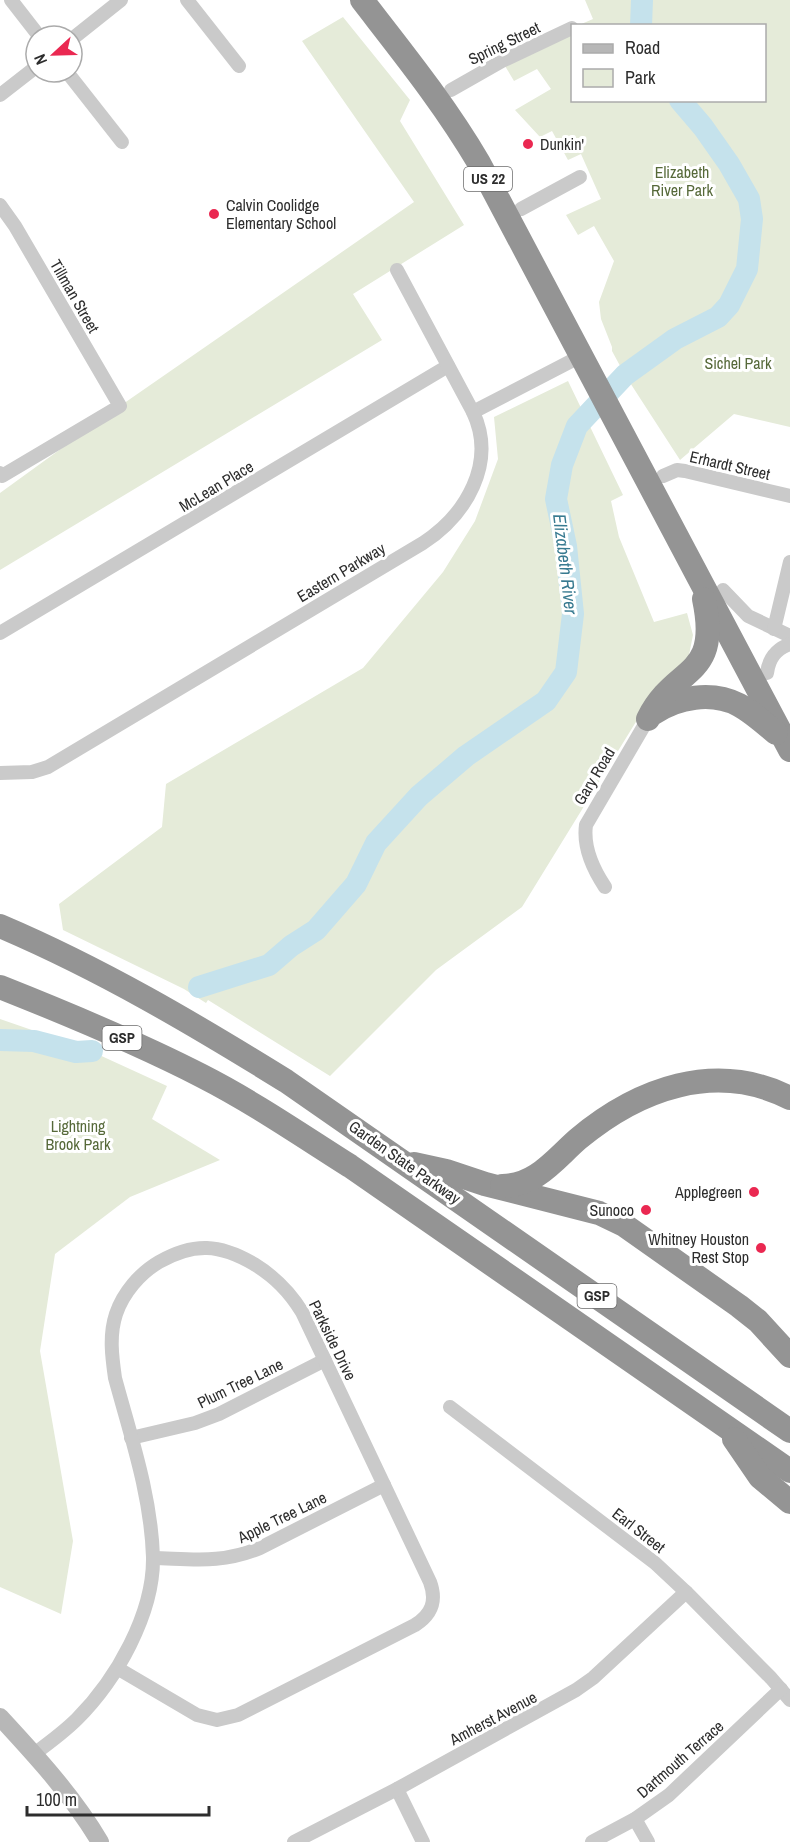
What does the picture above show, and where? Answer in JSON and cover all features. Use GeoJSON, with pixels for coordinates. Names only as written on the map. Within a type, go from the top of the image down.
{"type":"FeatureCollection","features":[{"type":"Feature","properties":{"kind":"highway","name":"US 22"},"geometry":{"type":"LineString","coordinates":[[362,0],[456,125],[623,418],[663,476],[767,673],[788,735]]}},
{"type":"Feature","properties":{"kind":"highway","name":"US 22"},"geometry":{"type":"LineString","coordinates":[[381,0],[451,90],[474,124],[521,209],[591,363]]}},
{"type":"Feature","properties":{"kind":"highway","name":"US 22"},"geometry":{"type":"LineString","coordinates":[[623,418],[699,579],[788,735]]}},
{"type":"Feature","properties":{"kind":"highway"},"geometry":{"type":"LineString","coordinates":[[648,719],[657,702],[688,674],[703,654],[708,638],[708,620],[699,579]]}},
{"type":"Feature","properties":{"kind":"highway"},"geometry":{"type":"LineString","coordinates":[[648,719],[662,708],[687,699],[703,697],[728,700],[788,735]]}},
{"type":"Feature","properties":{"kind":"highway"},"geometry":{"type":"LineString","coordinates":[[0,918],[44,945]]}},
{"type":"Feature","properties":{"kind":"highway","name":"Garden State Parkway"},"geometry":{"type":"LineString","coordinates":[[0,926],[107,977],[209,1033],[286,1081],[790,1431]]}},
{"type":"Feature","properties":{"kind":"highway","name":"GSP"},"geometry":{"type":"LineString","coordinates":[[0,987],[68,1014],[176,1063],[234,1094],[350,1166],[790,1471]]}},
{"type":"Feature","properties":{"kind":"highway"},"geometry":{"type":"LineString","coordinates":[[485,1184],[513,1186],[531,1180],[585,1134],[619,1109],[667,1088],[694,1082],[731,1082],[758,1086],[790,1098]]}},
{"type":"Feature","properties":{"kind":"highway"},"geometry":{"type":"LineString","coordinates":[[403,1161],[591,1210],[624,1225],[739,1306],[758,1321],[790,1356]]}},
{"type":"Feature","properties":{"kind":"highway"},"geometry":{"type":"LineString","coordinates":[[726,1427],[760,1477],[790,1502]]}},
{"type":"Feature","properties":{"kind":"street"},"geometry":{"type":"LineString","coordinates":[[11,0],[30,24]]}},
{"type":"Feature","properties":{"kind":"street"},"geometry":{"type":"LineString","coordinates":[[84,29],[121,0]]}},
{"type":"Feature","properties":{"kind":"street"},"geometry":{"type":"LineString","coordinates":[[187,0],[239,66]]}},
{"type":"Feature","properties":{"kind":"street","name":"Spring Street"},"geometry":{"type":"LineString","coordinates":[[451,90],[502,61],[571,29]]}},
{"type":"Feature","properties":{"kind":"street"},"geometry":{"type":"LineString","coordinates":[[0,95],[24,76]]}},
{"type":"Feature","properties":{"kind":"street"},"geometry":{"type":"LineString","coordinates":[[76,84],[122,142]]}},
{"type":"Feature","properties":{"kind":"street"},"geometry":{"type":"LineString","coordinates":[[521,209],[580,177]]}},
{"type":"Feature","properties":{"kind":"street","name":"Tillman Street"},"geometry":{"type":"LineString","coordinates":[[0,205],[15,226],[120,406],[1,474]]}},
{"type":"Feature","properties":{"kind":"street","name":"Eastern Parkway"},"geometry":{"type":"LineString","coordinates":[[0,773],[32,772],[48,767],[438,533],[459,510],[480,469],[481,433],[473,412],[397,270]]}},
{"type":"Feature","properties":{"kind":"street"},"geometry":{"type":"LineString","coordinates":[[473,412],[591,363]]}},
{"type":"Feature","properties":{"kind":"street","name":"McLean Place"},"geometry":{"type":"LineString","coordinates":[[0,633],[448,366]]}},
{"type":"Feature","properties":{"kind":"street","name":"Erhardt Street"},"geometry":{"type":"LineString","coordinates":[[663,476],[677,470],[685,471],[790,496]]}},
{"type":"Feature","properties":{"kind":"street"},"geometry":{"type":"LineString","coordinates":[[774,629],[790,562]]}},
{"type":"Feature","properties":{"kind":"street"},"geometry":{"type":"LineString","coordinates":[[723,590],[748,616],[790,636]]}},
{"type":"Feature","properties":{"kind":"street"},"geometry":{"type":"LineString","coordinates":[[767,673],[772,657],[781,648],[790,644]]}},
{"type":"Feature","properties":{"kind":"street","name":"Gary Road"},"geometry":{"type":"LineString","coordinates":[[605,887],[590,858],[585,838],[586,825],[648,719]]}},
{"type":"Feature","properties":{"kind":"street","name":"Parkside Drive"},"geometry":{"type":"LineString","coordinates":[[34,1754],[76,1720],[117,1668],[137,1629],[152,1576],[153,1558],[146,1494],[115,1378],[112,1358],[116,1312],[139,1278],[152,1266],[176,1254],[196,1248],[223,1249],[266,1271],[281,1283],[303,1311],[433,1590],[434,1600],[431,1611],[424,1618],[228,1719],[207,1719],[189,1712],[117,1668]]}},
{"type":"Feature","properties":{"kind":"street","name":"Plum Tree Lane"},"geometry":{"type":"LineString","coordinates":[[131,1438],[195,1423],[219,1414],[325,1360]]}},
{"type":"Feature","properties":{"kind":"street","name":"Earl Street"},"geometry":{"type":"LineString","coordinates":[[450,1407],[631,1543],[687,1592],[786,1695]]}},
{"type":"Feature","properties":{"kind":"street","name":"Apple Tree Lane"},"geometry":{"type":"LineString","coordinates":[[153,1558],[216,1560],[244,1554],[384,1485]]}},
{"type":"Feature","properties":{"kind":"street","name":"Amherst Avenue"},"geometry":{"type":"LineString","coordinates":[[294,1842],[397,1789],[576,1690],[593,1678],[687,1592]]}},
{"type":"Feature","properties":{"kind":"street","name":"Dartmouth Terrace"},"geometry":{"type":"LineString","coordinates":[[592,1842],[635,1819],[669,1795],[786,1695]]}},
{"type":"Feature","properties":{"kind":"street"},"geometry":{"type":"LineString","coordinates":[[0,1718],[68,1795],[100,1842]]}},
{"type":"Feature","properties":{"kind":"street"},"geometry":{"type":"LineString","coordinates":[[397,1789],[423,1842]]}},
{"type":"Feature","properties":{"kind":"street"},"geometry":{"type":"LineString","coordinates":[[635,1819],[648,1842]]}},
{"type":"Feature","properties":{"kind":"green space","name":"Elizabeth River Park"},"geometry":{"type":"Polygon","coordinates":[[[585,0],[790,0],[790,427],[734,414],[680,460],[625,375],[612,351],[601,319],[599,302],[614,261],[594,226],[578,235],[566,215],[601,199],[581,154],[568,160],[552,131],[540,137],[515,110],[551,89],[537,69],[514,81],[502,61],[571,28],[571,102],[766,102],[766,24],[581,24],[593,19],[585,0]]]}},
{"type":"Feature","properties":{"kind":"green space"},"geometry":{"type":"Polygon","coordinates":[[[343,17],[410,100],[400,121],[464,225],[353,294],[382,340],[0,570],[0,493],[120,406],[414,202],[302,41],[343,17]]]}},
{"type":"Feature","properties":{"kind":"green space"},"geometry":{"type":"Polygon","coordinates":[[[568,381],[623,495],[611,501],[619,537],[654,622],[687,613],[693,635],[688,660],[650,699],[522,907],[436,970],[330,1076],[208,1000],[206,1003],[184,989],[63,930],[59,904],[162,827],[166,784],[363,668],[443,572],[475,521],[498,459],[494,417],[568,381]]]}},
{"type":"Feature","properties":{"kind":"green space","name":"Lightning Brook Park"},"geometry":{"type":"Polygon","coordinates":[[[0,1019],[84,1048],[167,1086],[152,1119],[220,1160],[130,1197],[55,1254],[40,1351],[73,1541],[61,1614],[0,1587],[0,1019]]]}},
{"type":"Feature","properties":{"kind":"waterway","name":"Elizabeth River"},"geometry":{"type":"LineString","coordinates":[[641,24],[642,0]]}},
{"type":"Feature","properties":{"kind":"waterway","name":"Elizabeth River"},"geometry":{"type":"LineString","coordinates":[[199,987],[269,965],[291,946],[316,930],[356,884],[376,843],[419,796],[466,756],[546,701],[566,672],[573,614],[566,546],[556,499],[562,465],[577,426],[625,375],[675,339],[718,317],[729,305],[747,269],[752,219],[749,199],[729,164],[682,102]]}},
{"type":"Feature","properties":{"kind":"waterway","name":"Elizabeth River"},"geometry":{"type":"LineString","coordinates":[[0,1040],[34,1041],[76,1052],[92,1051]]}},
{"type":"Feature","properties":{"kind":"place","name":"Dunkin'"},"geometry":{"type":"Point","coordinates":[528,144]}},
{"type":"Feature","properties":{"kind":"place","name":"Calvin Coolidge Elementary School"},"geometry":{"type":"Point","coordinates":[214,214]}},
{"type":"Feature","properties":{"kind":"place","name":"Applegreen"},"geometry":{"type":"Point","coordinates":[754,1192]}},
{"type":"Feature","properties":{"kind":"place","name":"Sunoco"},"geometry":{"type":"Point","coordinates":[646,1210]}},
{"type":"Feature","properties":{"kind":"place","name":"Whitney Houston Rest Stop"},"geometry":{"type":"Point","coordinates":[761,1248]}},
{"type":"Feature","properties":{"kind":"park label","name":"Sichel Park"},"geometry":{"type":"Point","coordinates":[738,363]}}]}
